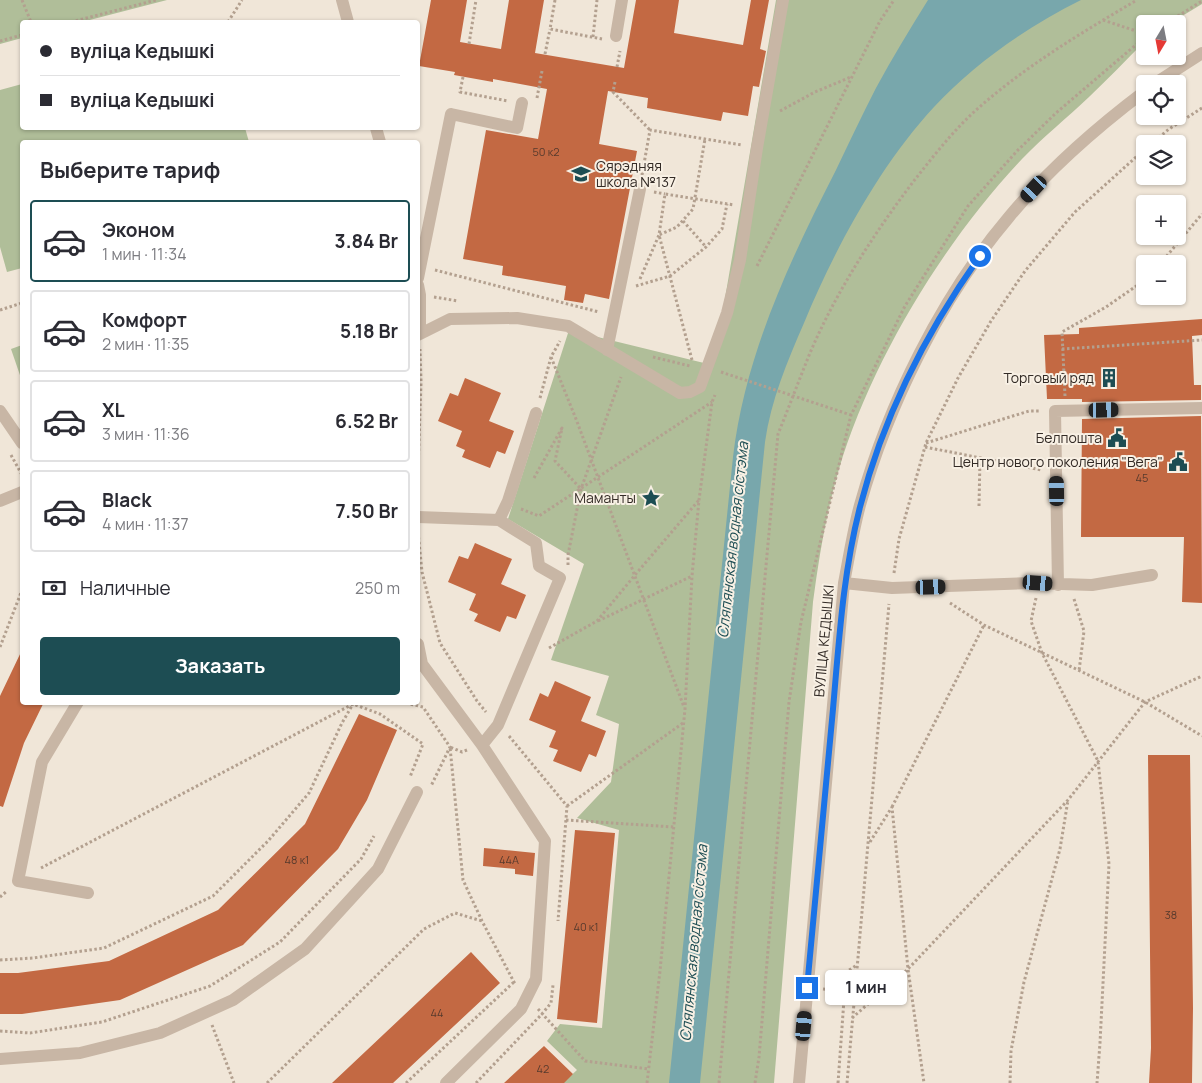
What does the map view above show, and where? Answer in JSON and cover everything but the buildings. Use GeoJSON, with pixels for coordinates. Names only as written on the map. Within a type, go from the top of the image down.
{"type":"FeatureCollection","features":[{"type":"Feature","properties":{"kind":"street"},"geometry":{"type":"LineString","coordinates":[[342,0],[347,20]]}},
{"type":"Feature","properties":{"kind":"street"},"geometry":{"type":"LineString","coordinates":[[619,39],[622,0]]}},
{"type":"Feature","properties":{"kind":"street"},"geometry":{"type":"LineString","coordinates":[[420,334],[450,319],[517,318],[568,326],[680,393],[690,392],[700,387],[727,313],[740,260],[783,0]]}},
{"type":"Feature","properties":{"kind":"street"},"geometry":{"type":"LineString","coordinates":[[1168,75],[1202,53]]}},
{"type":"Feature","properties":{"kind":"street","name":"ВУЛІЦА КЕДЫШКІ"},"geometry":{"type":"LineString","coordinates":[[799,1083],[844,584],[860,507],[885,429],[917,359],[964,278],[1009,217],[1034,189],[1105,123],[1136,98]]}},
{"type":"Feature","properties":{"kind":"street"},"geometry":{"type":"LineString","coordinates":[[420,267],[451,114],[517,128],[522,103]]}},
{"type":"Feature","properties":{"kind":"street"},"geometry":{"type":"LineString","coordinates":[[607,350],[640,189]]}},
{"type":"Feature","properties":{"kind":"street"},"geometry":{"type":"LineString","coordinates":[[1064,585],[1057,473],[1060,410],[1202,408]]}},
{"type":"Feature","properties":{"kind":"street"},"geometry":{"type":"LineString","coordinates":[[0,410],[20,440]]}},
{"type":"Feature","properties":{"kind":"street"},"geometry":{"type":"LineString","coordinates":[[500,520],[508,501],[536,413]]}},
{"type":"Feature","properties":{"kind":"street"},"geometry":{"type":"LineString","coordinates":[[0,501],[20,493]]}},
{"type":"Feature","properties":{"kind":"street"},"geometry":{"type":"LineString","coordinates":[[420,517],[500,520],[536,543],[539,566],[560,578],[498,725],[482,745]]}},
{"type":"Feature","properties":{"kind":"street"},"geometry":{"type":"LineString","coordinates":[[844,584],[892,588],[1038,583],[1092,585],[1152,575]]}},
{"type":"Feature","properties":{"kind":"street"},"geometry":{"type":"LineString","coordinates":[[420,654],[422,664],[482,745],[546,841],[536,979],[521,1009],[446,1083]]}},
{"type":"Feature","properties":{"kind":"street"},"geometry":{"type":"LineString","coordinates":[[76,705],[42,762],[18,881],[88,893]]}},
{"type":"Feature","properties":{"kind":"street"},"geometry":{"type":"LineString","coordinates":[[0,1058],[80,1053],[133,1040],[160,1033],[233,1000],[305,949],[378,869],[417,792]]}},
{"type":"Feature","properties":{"kind":"path"},"geometry":{"type":"LineString","coordinates":[[22,0],[30,20]]}},
{"type":"Feature","properties":{"kind":"path"},"geometry":{"type":"LineString","coordinates":[[79,20],[156,0]]}},
{"type":"Feature","properties":{"kind":"path"},"geometry":{"type":"LineString","coordinates":[[229,20],[242,0]]}},
{"type":"Feature","properties":{"kind":"path"},"geometry":{"type":"LineString","coordinates":[[469,44],[476,0]]}},
{"type":"Feature","properties":{"kind":"path"},"geometry":{"type":"LineString","coordinates":[[545,54],[555,0]]}},
{"type":"Feature","properties":{"kind":"path"},"geometry":{"type":"LineString","coordinates":[[592,37],[597,0]]}},
{"type":"Feature","properties":{"kind":"path"},"geometry":{"type":"LineString","coordinates":[[755,269],[880,21],[894,0]]}},
{"type":"Feature","properties":{"kind":"path"},"geometry":{"type":"LineString","coordinates":[[719,1083],[778,434],[810,352],[831,310],[861,257],[890,212],[934,155],[974,111],[1069,40],[1137,0]]}},
{"type":"Feature","properties":{"kind":"path"},"geometry":{"type":"LineString","coordinates":[[1179,15],[1202,1]]}},
{"type":"Feature","properties":{"kind":"path"},"geometry":{"type":"LineString","coordinates":[[1102,20],[1136,33]]}},
{"type":"Feature","properties":{"kind":"path"},"geometry":{"type":"LineString","coordinates":[[550,29],[602,39]]}},
{"type":"Feature","properties":{"kind":"path"},"geometry":{"type":"LineString","coordinates":[[0,41],[20,36]]}},
{"type":"Feature","properties":{"kind":"path"},"geometry":{"type":"LineString","coordinates":[[617,67],[619,39]]}},
{"type":"Feature","properties":{"kind":"path"},"geometry":{"type":"LineString","coordinates":[[755,1083],[789,702],[801,622],[851,415],[905,306],[968,206],[1017,151],[1056,113],[1136,44]]}},
{"type":"Feature","properties":{"kind":"path"},"geometry":{"type":"LineString","coordinates":[[463,76],[460,92],[536,106],[542,71]]}},
{"type":"Feature","properties":{"kind":"path"},"geometry":{"type":"LineString","coordinates":[[762,120],[815,92],[852,76]]}},
{"type":"Feature","properties":{"kind":"path"},"geometry":{"type":"LineString","coordinates":[[615,82],[613,92],[650,130],[758,148]]}},
{"type":"Feature","properties":{"kind":"path"},"geometry":{"type":"LineString","coordinates":[[1162,135],[1202,108]]}},
{"type":"Feature","properties":{"kind":"path"},"geometry":{"type":"LineString","coordinates":[[620,288],[670,276],[706,248],[722,228],[727,204],[640,189],[650,130]]}},
{"type":"Feature","properties":{"kind":"path"},"geometry":{"type":"LineString","coordinates":[[659,235],[677,227],[693,210],[705,139]]}},
{"type":"Feature","properties":{"kind":"path"},"geometry":{"type":"LineString","coordinates":[[637,285],[659,235],[665,194]]}},
{"type":"Feature","properties":{"kind":"path"},"geometry":{"type":"LineString","coordinates":[[1168,255],[1202,214]]}},
{"type":"Feature","properties":{"kind":"path"},"geometry":{"type":"LineString","coordinates":[[684,221],[706,248]]}},
{"type":"Feature","properties":{"kind":"path"},"geometry":{"type":"LineString","coordinates":[[659,235],[693,367]]}},
{"type":"Feature","properties":{"kind":"path"},"geometry":{"type":"LineString","coordinates":[[420,272],[614,316]]}},
{"type":"Feature","properties":{"kind":"path"},"geometry":{"type":"LineString","coordinates":[[1057,473],[925,445],[1029,411],[1060,410],[1062,332],[1106,307],[1136,286]]}},
{"type":"Feature","properties":{"kind":"path"},"geometry":{"type":"LineString","coordinates":[[0,310],[20,304]]}},
{"type":"Feature","properties":{"kind":"path"},"geometry":{"type":"LineString","coordinates":[[540,395],[551,357],[568,326]]}},
{"type":"Feature","properties":{"kind":"path"},"geometry":{"type":"LineString","coordinates":[[1062,349],[1202,340]]}},
{"type":"Feature","properties":{"kind":"path"},"geometry":{"type":"LineString","coordinates":[[551,357],[685,709]]}},
{"type":"Feature","properties":{"kind":"path"},"geometry":{"type":"LineString","coordinates":[[420,358],[420,398]]}},
{"type":"Feature","properties":{"kind":"path"},"geometry":{"type":"LineString","coordinates":[[568,555],[581,489],[626,361]]}},
{"type":"Feature","properties":{"kind":"path"},"geometry":{"type":"LineString","coordinates":[[720,379],[722,372],[851,415]]}},
{"type":"Feature","properties":{"kind":"path"},"geometry":{"type":"LineString","coordinates":[[647,1083],[685,709],[692,576],[699,500],[712,402],[717,387]]}},
{"type":"Feature","properties":{"kind":"path"},"geometry":{"type":"LineString","coordinates":[[518,507],[539,516],[712,402]]}},
{"type":"Feature","properties":{"kind":"path"},"geometry":{"type":"LineString","coordinates":[[531,483],[562,428],[554,461],[581,489]]}},
{"type":"Feature","properties":{"kind":"path"},"geometry":{"type":"LineString","coordinates":[[979,506],[980,458]]}},
{"type":"Feature","properties":{"kind":"path"},"geometry":{"type":"LineString","coordinates":[[598,621],[634,575],[699,500]]}},
{"type":"Feature","properties":{"kind":"path"},"geometry":{"type":"LineString","coordinates":[[420,548],[422,572],[440,643],[477,701],[568,806],[683,723]]}},
{"type":"Feature","properties":{"kind":"path"},"geometry":{"type":"LineString","coordinates":[[541,652],[598,621],[692,576]]}},
{"type":"Feature","properties":{"kind":"path"},"geometry":{"type":"LineString","coordinates":[[1038,583],[1031,621],[1042,653],[1098,761],[1108,864],[1097,1083]]}},
{"type":"Feature","properties":{"kind":"path"},"geometry":{"type":"LineString","coordinates":[[1064,585],[1084,631],[1079,671]]}},
{"type":"Feature","properties":{"kind":"path"},"geometry":{"type":"LineString","coordinates":[[0,647],[20,595]]}},
{"type":"Feature","properties":{"kind":"path"},"geometry":{"type":"LineString","coordinates":[[889,603],[898,603]]}},
{"type":"Feature","properties":{"kind":"path"},"geometry":{"type":"LineString","coordinates":[[942,603],[951,603],[984,625],[1145,702],[1202,736]]}},
{"type":"Feature","properties":{"kind":"path"},"geometry":{"type":"LineString","coordinates":[[868,844],[892,807],[984,625]]}},
{"type":"Feature","properties":{"kind":"path"},"geometry":{"type":"LineString","coordinates":[[852,1019],[908,968],[1068,800],[1145,702],[1202,676]]}},
{"type":"Feature","properties":{"kind":"path"},"geometry":{"type":"LineString","coordinates":[[0,897],[18,881],[351,705]]}},
{"type":"Feature","properties":{"kind":"path"},"geometry":{"type":"LineString","coordinates":[[0,960],[33,958],[104,948],[213,896],[268,841],[309,793],[342,723],[354,705]]}},
{"type":"Feature","properties":{"kind":"path"},"geometry":{"type":"LineString","coordinates":[[360,705],[380,714],[423,744],[408,780]]}},
{"type":"Feature","properties":{"kind":"path"},"geometry":{"type":"LineString","coordinates":[[414,705],[423,707],[450,747],[463,880],[514,982],[585,1060],[649,1069]]}},
{"type":"Feature","properties":{"kind":"path"},"geometry":{"type":"LineString","coordinates":[[450,747],[462,752],[482,745]]}},
{"type":"Feature","properties":{"kind":"path"},"geometry":{"type":"LineString","coordinates":[[432,786],[450,747]]}},
{"type":"Feature","properties":{"kind":"path"},"geometry":{"type":"LineString","coordinates":[[1010,1083],[1011,1052],[1024,982],[1060,849],[1068,800]]}},
{"type":"Feature","properties":{"kind":"path"},"geometry":{"type":"LineString","coordinates":[[892,807],[908,968],[924,1083]]}},
{"type":"Feature","properties":{"kind":"path"},"geometry":{"type":"LineString","coordinates":[[566,820],[674,827]]}},
{"type":"Feature","properties":{"kind":"path"},"geometry":{"type":"LineString","coordinates":[[0,1030],[30,1033],[102,1022],[210,986],[280,942],[361,858],[375,835]]}},
{"type":"Feature","properties":{"kind":"path"},"geometry":{"type":"LineString","coordinates":[[267,1083],[424,929],[455,914],[482,921]]}},
{"type":"Feature","properties":{"kind":"path"},"geometry":{"type":"LineString","coordinates":[[838,1083],[846,972],[857,965]]}},
{"type":"Feature","properties":{"kind":"path"},"geometry":{"type":"LineString","coordinates":[[406,1083],[514,982]]}},
{"type":"Feature","properties":{"kind":"path"},"geometry":{"type":"LineString","coordinates":[[217,1039],[234,1083]]}},
{"type":"Feature","properties":{"kind":"green space"},"geometry":{"type":"Polygon","coordinates":[[[0,0],[167,0],[90,20],[20,20],[20,39],[0,44],[0,0]]]}},
{"type":"Feature","properties":{"kind":"green space"},"geometry":{"type":"Polygon","coordinates":[[[776,0],[1202,0],[1202,4],[1184,15],[1136,15],[1136,50],[1022,159],[965,226],[914,304],[891,345],[870,386],[853,428],[830,502],[813,602],[774,1083],[563,1083],[577,1070],[547,1041],[560,1024],[602,1028],[619,830],[577,818],[611,782],[619,724],[596,715],[609,676],[551,660],[584,564],[508,519],[569,330],[704,363],[723,310],[776,0]]]}},
{"type":"Feature","properties":{"kind":"green space"},"geometry":{"type":"Polygon","coordinates":[[[20,85],[20,130],[246,130],[248,140],[20,140],[20,269],[7,272],[0,247],[0,90],[20,85]]]}},
{"type":"Feature","properties":{"kind":"green space"},"geometry":{"type":"Polygon","coordinates":[[[20,346],[20,375],[11,349],[20,346]]]}},
{"type":"Feature","properties":{"kind":"water","name":"Сляпянская водная сістэма"},"geometry":{"type":"Polygon","coordinates":[[[928,0],[1081,0],[1041,22],[984,61],[950,91],[914,130],[877,182],[844,238],[816,295],[786,367],[775,396],[765,442],[700,1083],[669,1083],[733,457],[739,419],[759,345],[786,273],[876,88],[928,0]]]}},
{"type":"Feature","properties":{"kind":"place","name":"Сярэдняя школа №137"},"geometry":{"type":"Point","coordinates":[581,174]}},
{"type":"Feature","properties":{"kind":"place","name":"Торговый ряд"},"geometry":{"type":"Point","coordinates":[1109,378]}},
{"type":"Feature","properties":{"kind":"place","name":"Белпошта"},"geometry":{"type":"Point","coordinates":[1117,438]}},
{"type":"Feature","properties":{"kind":"place","name":"Центр нового поколения \"Вега\""},"geometry":{"type":"Point","coordinates":[1178,462]}},
{"type":"Feature","properties":{"kind":"place","name":"Маманты"},"geometry":{"type":"Point","coordinates":[651,498]}},
{"type":"Feature","properties":{"kind":"route"},"geometry":{"type":"LineString","coordinates":[[807,988],[844,584],[860,507],[868,477],[896,402],[938,320],[980,256]]}}]}
